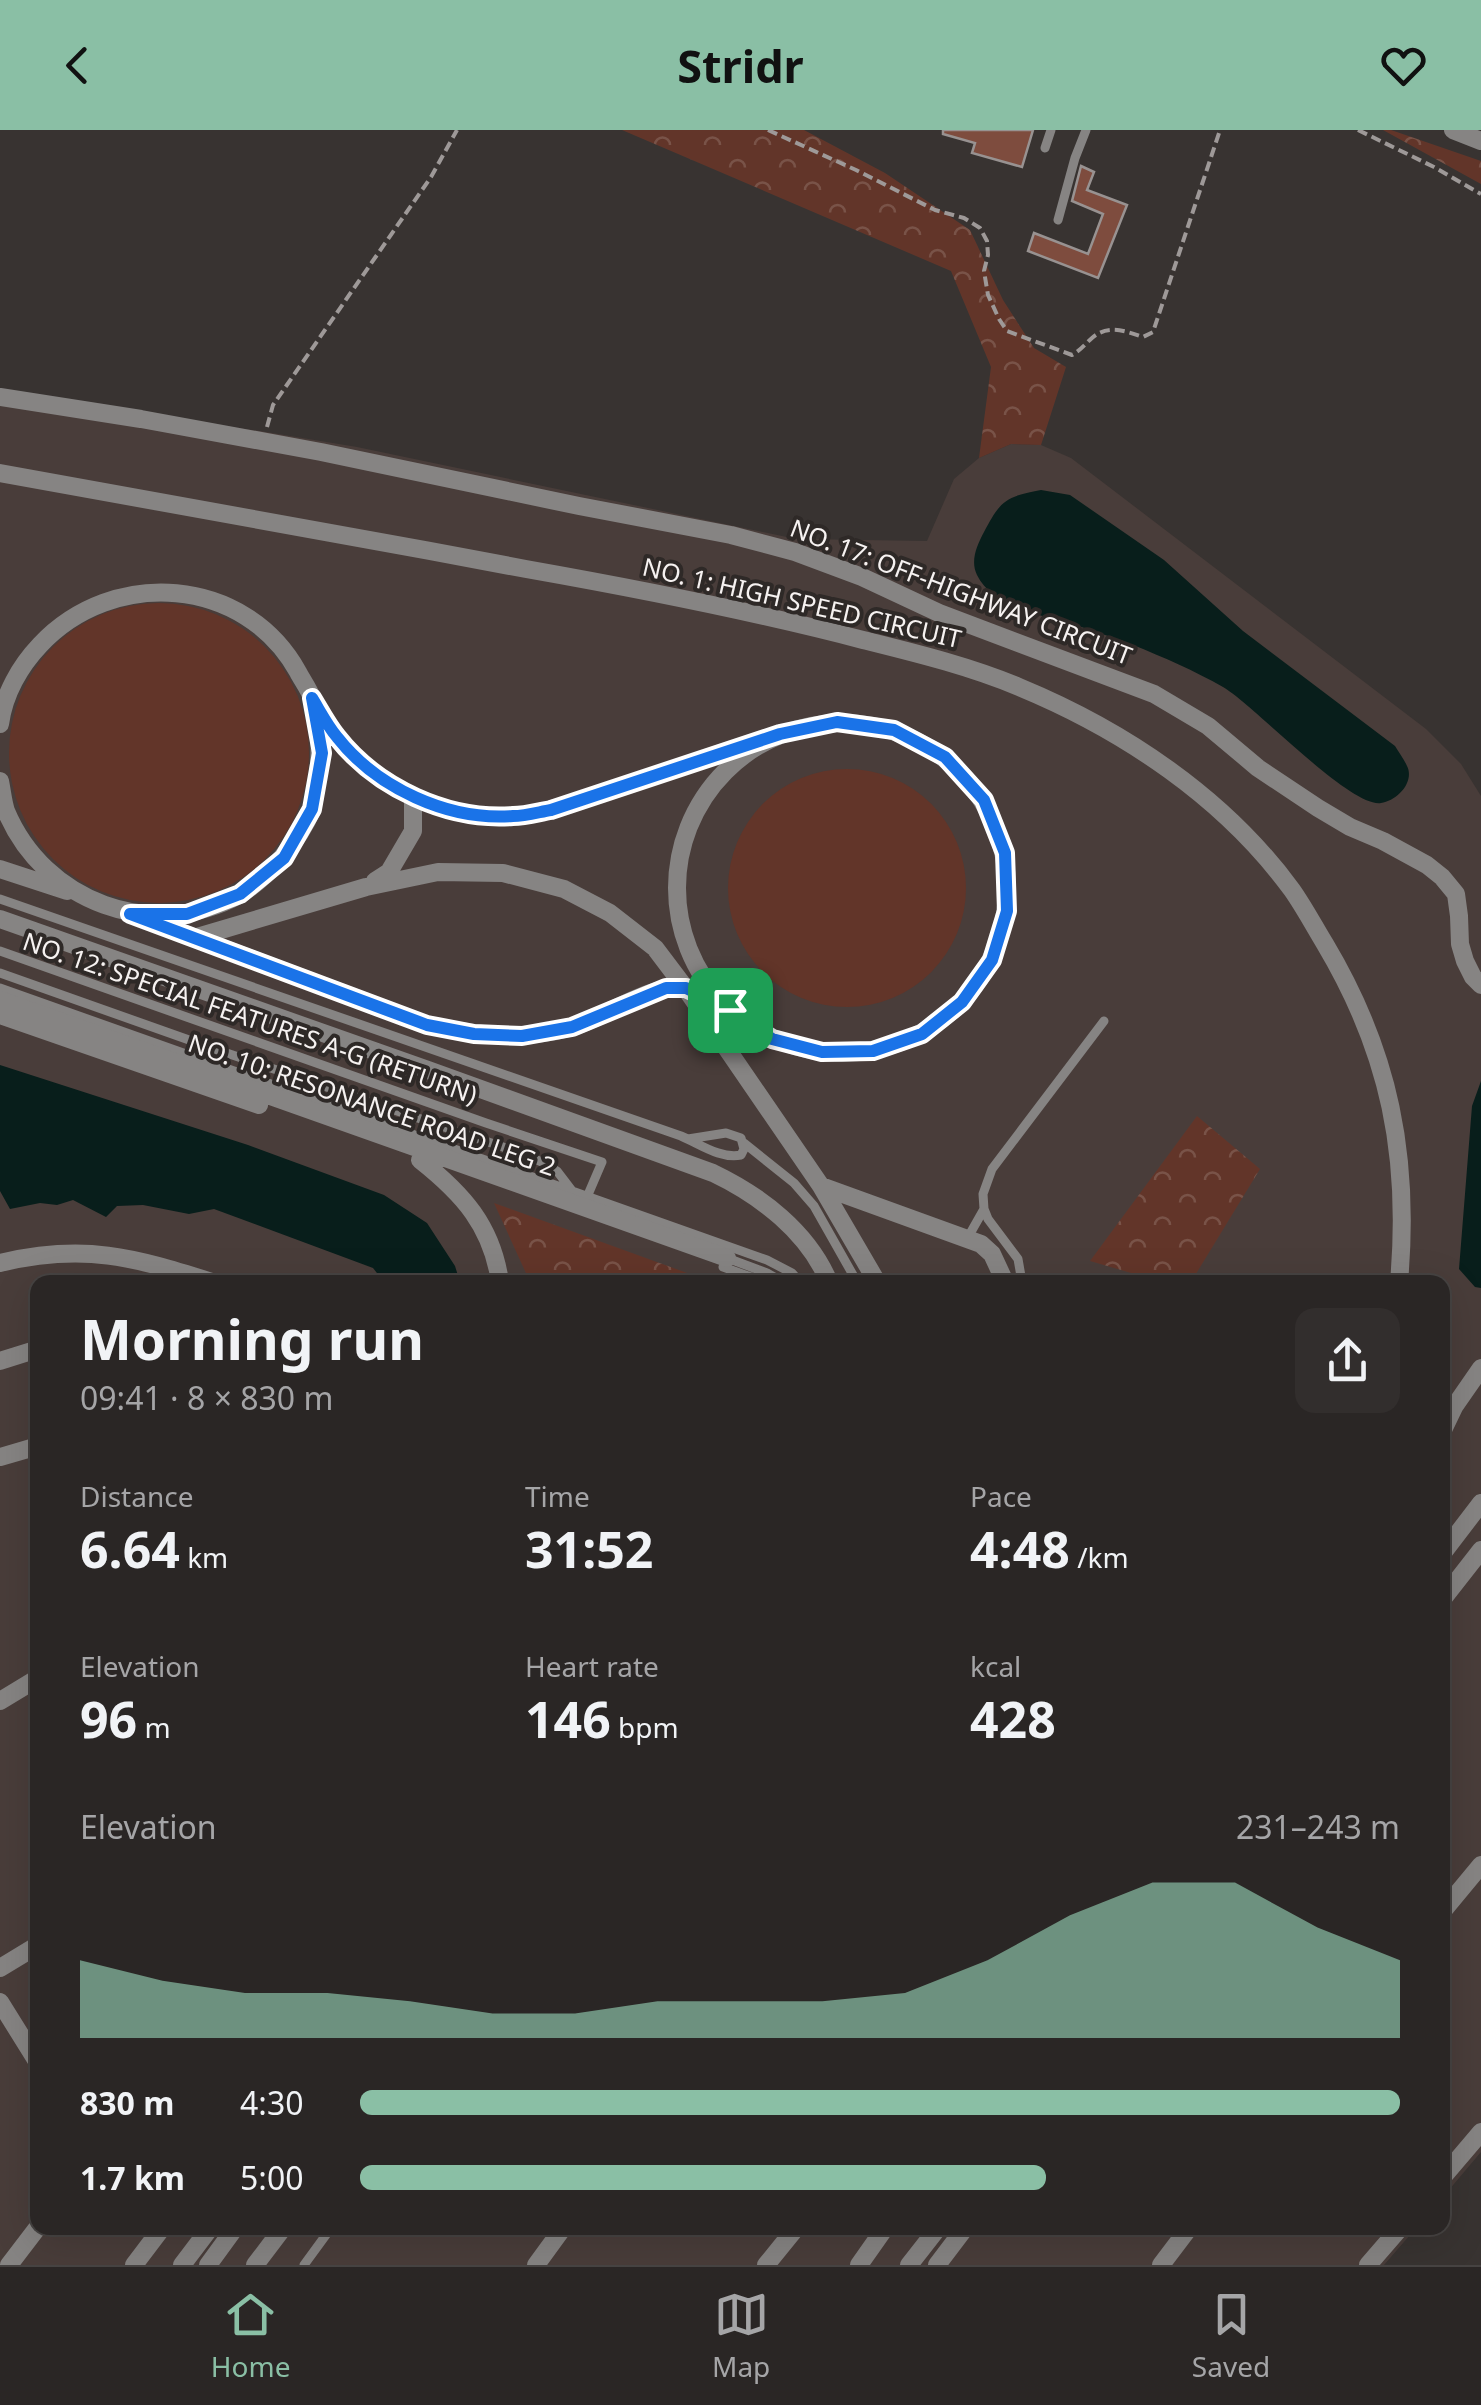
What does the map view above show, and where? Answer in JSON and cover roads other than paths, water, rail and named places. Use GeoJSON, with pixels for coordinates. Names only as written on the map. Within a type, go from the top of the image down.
{"type":"FeatureCollection","features":[{"type":"Feature","properties":{"kind":"street"},"geometry":{"type":"LineString","coordinates":[[1453,130],[1481,141]]}},
{"type":"Feature","properties":{"kind":"street","name":"NO. 17: OFF-HIGHWAY CIRCUIT"},"geometry":{"type":"LineString","coordinates":[[0,397],[406,468],[701,528],[772,545],[832,566],[939,613],[1154,694],[1208,726],[1258,768],[1318,808],[1412,857],[1442,877],[1456,894],[1464,962],[1481,985]]}},
{"type":"Feature","properties":{"kind":"street","name":"NO. 1: HIGH SPEED CIRCUIT"},"geometry":{"type":"LineString","coordinates":[[0,473],[590,580],[806,625],[927,656],[1016,685],[1121,738],[1184,781],[1242,833],[1291,890],[1338,964],[1367,1028],[1393,1114],[1404,1212],[1400,1275]]}},
{"type":"Feature","properties":{"kind":"street"},"geometry":{"type":"LineString","coordinates":[[0,869],[427,1025],[474,1034],[522,1036],[572,1027],[666,988],[686,988],[730,1010],[772,1039],[822,1052],[873,1051],[922,1034],[962,1002],[992,960],[1007,911],[1005,853],[984,800],[945,757],[894,730],[837,722],[780,734],[551,810],[481,816],[414,797],[384,781],[354,757],[335,735],[287,653],[250,618],[204,597],[153,591],[103,600],[58,625],[24,662],[1,714]]}},
{"type":"Feature","properties":{"kind":"street"},"geometry":{"type":"LineString","coordinates":[[130,914],[187,914],[240,894],[284,858],[312,809],[322,753],[312,698]]}},
{"type":"Feature","properties":{"kind":"street"},"geometry":{"type":"LineString","coordinates":[[730,1010],[698,970],[679,922],[678,864],[696,809],[731,764],[780,734]]}},
{"type":"Feature","properties":{"kind":"street"},"geometry":{"type":"LineString","coordinates":[[0,781],[6,810],[34,858],[77,894]]}},
{"type":"Feature","properties":{"kind":"street"},"geometry":{"type":"LineString","coordinates":[[366,887],[389,872],[412,831],[414,797]]}},
{"type":"Feature","properties":{"kind":"street"},"geometry":{"type":"LineString","coordinates":[[194,938],[366,887],[438,872],[503,873],[564,889],[610,913],[655,948],[821,1186],[873,1275]]}},
{"type":"Feature","properties":{"kind":"street"},"geometry":{"type":"LineString","coordinates":[[0,920],[713,1173],[753,1194],[775,1212],[811,1251],[825,1275]]}},
{"type":"Feature","properties":{"kind":"street","name":"NO. 10: RESONANCE ROAD LEG 2"},"geometry":{"type":"LineString","coordinates":[[0,1000],[725,1262]]}},
{"type":"Feature","properties":{"kind":"street"},"geometry":{"type":"LineString","coordinates":[[0,1015],[725,1262]]}},
{"type":"Feature","properties":{"kind":"street"},"geometry":{"type":"LineString","coordinates":[[420,1160],[469,1206],[488,1236],[498,1275]]}},
{"type":"Feature","properties":{"kind":"street"},"geometry":{"type":"LineString","coordinates":[[821,1186],[980,1244],[992,1254],[1002,1275]]}},
{"type":"Feature","properties":{"kind":"street"},"geometry":{"type":"LineString","coordinates":[[0,1262],[72,1252],[106,1254],[190,1275]]}},
{"type":"Feature","properties":{"kind":"street"},"geometry":{"type":"LineString","coordinates":[[0,1360],[30,1351]]}},
{"type":"Feature","properties":{"kind":"street"},"geometry":{"type":"LineString","coordinates":[[1450,1415],[1481,1368]]}},
{"type":"Feature","properties":{"kind":"street"},"geometry":{"type":"LineString","coordinates":[[0,1457],[30,1448]]}},
{"type":"Feature","properties":{"kind":"street"},"geometry":{"type":"LineString","coordinates":[[1450,1544],[1481,1503]]}},
{"type":"Feature","properties":{"kind":"street"},"geometry":{"type":"LineString","coordinates":[[1450,1590],[1481,1550]]}},
{"type":"Feature","properties":{"kind":"street"},"geometry":{"type":"LineString","coordinates":[[0,1701],[30,1683]]}},
{"type":"Feature","properties":{"kind":"street"},"geometry":{"type":"LineString","coordinates":[[1450,1902],[1481,1865]]}},
{"type":"Feature","properties":{"kind":"street"},"geometry":{"type":"LineString","coordinates":[[0,1968],[30,1950]]}},
{"type":"Feature","properties":{"kind":"street"},"geometry":{"type":"LineString","coordinates":[[0,2002],[6,2027],[30,2054]]}},
{"type":"Feature","properties":{"kind":"street"},"geometry":{"type":"LineString","coordinates":[[1450,2169],[1481,2132]]}},
{"type":"Feature","properties":{"kind":"street"},"geometry":{"type":"LineString","coordinates":[[9,2265],[31,2235]]}},
{"type":"Feature","properties":{"kind":"street"},"geometry":{"type":"LineString","coordinates":[[134,2265],[157,2235]]}},
{"type":"Feature","properties":{"kind":"street"},"geometry":{"type":"LineString","coordinates":[[182,2265],[205,2235]]}},
{"type":"Feature","properties":{"kind":"street"},"geometry":{"type":"LineString","coordinates":[[208,2265],[231,2235]]}},
{"type":"Feature","properties":{"kind":"street"},"geometry":{"type":"LineString","coordinates":[[255,2265],[277,2235]]}},
{"type":"Feature","properties":{"kind":"street"},"geometry":{"type":"LineString","coordinates":[[536,2265],[558,2235]]}},
{"type":"Feature","properties":{"kind":"street"},"geometry":{"type":"LineString","coordinates":[[766,2265],[790,2235]]}},
{"type":"Feature","properties":{"kind":"street"},"geometry":{"type":"LineString","coordinates":[[858,2265],[880,2235]]}},
{"type":"Feature","properties":{"kind":"street"},"geometry":{"type":"LineString","coordinates":[[909,2265],[933,2235]]}},
{"type":"Feature","properties":{"kind":"street"},"geometry":{"type":"LineString","coordinates":[[937,2265],[960,2235]]}},
{"type":"Feature","properties":{"kind":"street"},"geometry":{"type":"LineString","coordinates":[[1160,2265],[1184,2235]]}},
{"type":"Feature","properties":{"kind":"street"},"geometry":{"type":"LineString","coordinates":[[1368,2265],[1394,2235]]}},
{"type":"Feature","properties":{"kind":"lane"},"geometry":{"type":"LineString","coordinates":[[1045,148],[1051,130]]}},
{"type":"Feature","properties":{"kind":"lane"},"geometry":{"type":"LineString","coordinates":[[1058,220],[1086,130]]}},
{"type":"Feature","properties":{"kind":"lane"},"geometry":{"type":"LineString","coordinates":[[0,899],[688,1139],[716,1153],[740,1155],[744,1143]]}},
{"type":"Feature","properties":{"kind":"lane","name":"NO. 12: SPECIAL FEATURES A-G (RETURN)"},"geometry":{"type":"LineString","coordinates":[[0,951],[602,1162],[586,1197]]}},
{"type":"Feature","properties":{"kind":"lane"},"geometry":{"type":"LineString","coordinates":[[0,973],[504,1147],[557,1171],[573,1192]]}},
{"type":"Feature","properties":{"kind":"lane"},"geometry":{"type":"LineString","coordinates":[[0,988],[767,1260],[794,1275]]}},
{"type":"Feature","properties":{"kind":"lane"},"geometry":{"type":"LineString","coordinates":[[1021,1275],[1018,1259],[988,1220],[983,1194],[992,1170],[1104,1020]]}},
{"type":"Feature","properties":{"kind":"lane"},"geometry":{"type":"LineString","coordinates":[[688,1139],[726,1133],[740,1138],[814,1206],[853,1275]]}},
{"type":"Feature","properties":{"kind":"lane"},"geometry":{"type":"LineString","coordinates":[[967,1239],[984,1209]]}},
{"type":"Feature","properties":{"kind":"lane"},"geometry":{"type":"LineString","coordinates":[[725,1262],[751,1275]]}},
{"type":"Feature","properties":{"kind":"lane"},"geometry":{"type":"LineString","coordinates":[[725,1262],[771,1275]]}},
{"type":"Feature","properties":{"kind":"lane"},"geometry":{"type":"LineString","coordinates":[[197,2265],[220,2235]]}},
{"type":"Feature","properties":{"kind":"lane"},"geometry":{"type":"LineString","coordinates":[[304,2265],[326,2235]]}},
{"type":"Feature","properties":{"kind":"water"},"geometry":{"type":"Polygon","coordinates":[[[1041,490],[1070,495],[1164,560],[1243,631],[1395,746],[1409,772],[1403,790],[1381,803],[1367,800],[1326,773],[1223,687],[1133,645],[1020,609],[994,595],[975,570],[979,542],[1005,502],[1041,490]]]}},
{"type":"Feature","properties":{"kind":"water"},"geometry":{"type":"Polygon","coordinates":[[[0,1065],[248,1145],[384,1195],[427,1223],[458,1275],[378,1275],[373,1268],[214,1209],[189,1214],[143,1205],[117,1206],[106,1217],[73,1200],[10,1209],[0,1191],[0,1065]]]}},
{"type":"Feature","properties":{"kind":"water"},"geometry":{"type":"Polygon","coordinates":[[[1481,1081],[1481,1288],[1475,1287],[1459,1269],[1472,1106],[1481,1081]]]}}]}
